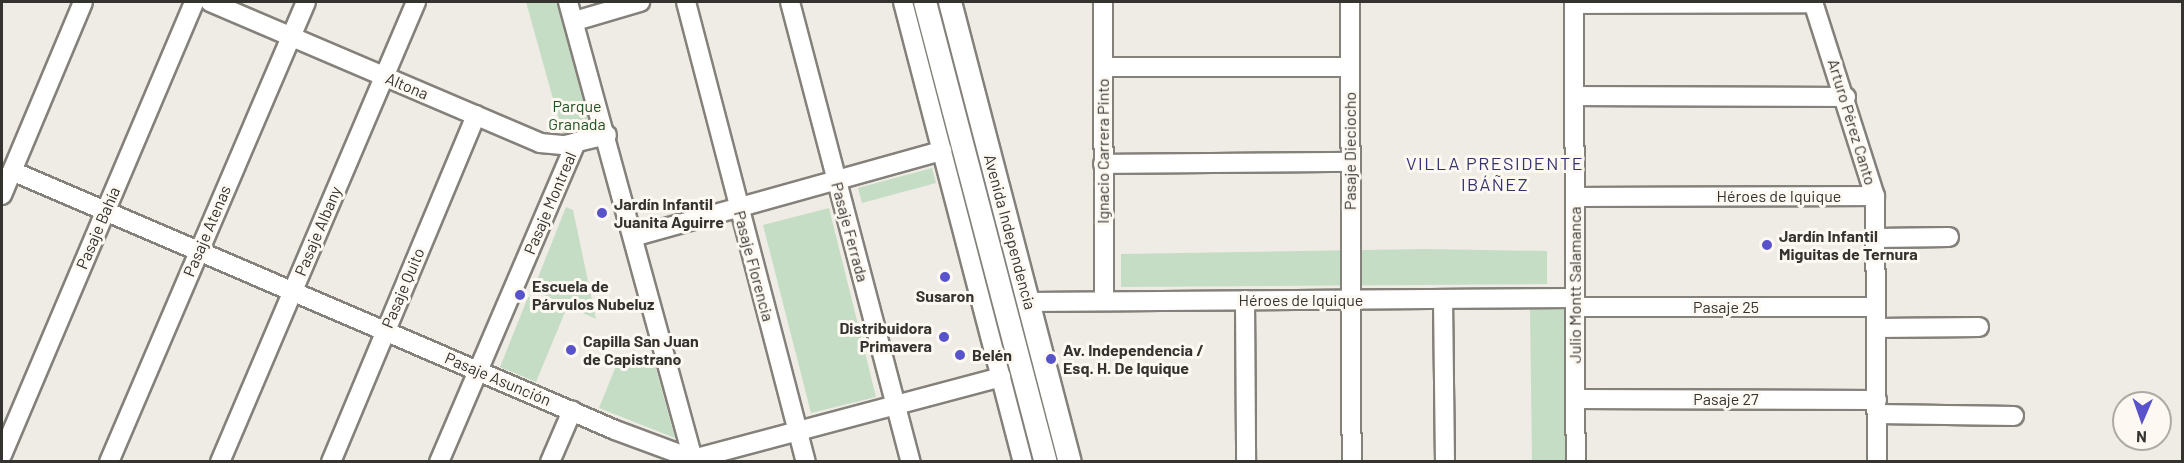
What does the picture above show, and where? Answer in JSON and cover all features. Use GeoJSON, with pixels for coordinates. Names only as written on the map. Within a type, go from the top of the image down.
{"type":"FeatureCollection","features":[{"type":"Feature","properties":{"kind":"main road","name":"Avenida Independencia"},"geometry":{"type":"LineString","coordinates":[[925,2],[1046,462]]}},
{"type":"Feature","properties":{"kind":"main road","name":"Avenida Independencia"},"geometry":{"type":"LineString","coordinates":[[950,2],[1070,462]]}},
{"type":"Feature","properties":{"kind":"street"},"geometry":{"type":"LineString","coordinates":[[2,195],[83,2]]}},
{"type":"Feature","properties":{"kind":"street","name":"Pasaje Bahía"},"geometry":{"type":"LineString","coordinates":[[2,455],[194,2]]}},
{"type":"Feature","properties":{"kind":"street","name":"Altona"},"geometry":{"type":"LineString","coordinates":[[210,2],[548,145],[607,135]]}},
{"type":"Feature","properties":{"kind":"street","name":"Pasaje Atenas"},"geometry":{"type":"LineString","coordinates":[[109,462],[306,2]]}},
{"type":"Feature","properties":{"kind":"street","name":"Pasaje Albany"},"geometry":{"type":"LineString","coordinates":[[220,462],[416,2]]}},
{"type":"Feature","properties":{"kind":"street"},"geometry":{"type":"LineString","coordinates":[[568,2],[607,135],[694,460],[797,430],[1001,377]]}},
{"type":"Feature","properties":{"kind":"street"},"geometry":{"type":"LineString","coordinates":[[575,21],[640,2]]}},
{"type":"Feature","properties":{"kind":"street","name":"Pasaje Florencia"},"geometry":{"type":"LineString","coordinates":[[686,2],[806,462]]}},
{"type":"Feature","properties":{"kind":"street","name":"Pasaje Ferrada"},"geometry":{"type":"LineString","coordinates":[[790,2],[911,462]]}},
{"type":"Feature","properties":{"kind":"street"},"geometry":{"type":"LineString","coordinates":[[903,2],[1023,462]]}},
{"type":"Feature","properties":{"kind":"street","name":"Ignacio Carrera Pinto"},"geometry":{"type":"LineString","coordinates":[[1103,2],[1104,301]]}},
{"type":"Feature","properties":{"kind":"street","name":"Pasaje Dieciocho"},"geometry":{"type":"LineString","coordinates":[[1350,2],[1352,462]]}},
{"type":"Feature","properties":{"kind":"street"},"geometry":{"type":"LineString","coordinates":[[1574,3],[1814,2]]}},
{"type":"Feature","properties":{"kind":"street","name":"Arturo Pérez Canto"},"geometry":{"type":"LineString","coordinates":[[1814,2],[1846,97],[1875,196],[1877,462]]}},
{"type":"Feature","properties":{"kind":"street","name":"Julio Montt Salamanca"},"geometry":{"type":"LineString","coordinates":[[1574,3],[1576,462]]}},
{"type":"Feature","properties":{"kind":"street"},"geometry":{"type":"LineString","coordinates":[[1103,67],[1350,67]]}},
{"type":"Feature","properties":{"kind":"street"},"geometry":{"type":"LineString","coordinates":[[1574,96],[1846,97]]}},
{"type":"Feature","properties":{"kind":"street","name":"Pasaje Quito"},"geometry":{"type":"LineString","coordinates":[[331,462],[476,115]]}},
{"type":"Feature","properties":{"kind":"street","name":"Pasaje Montreal"},"geometry":{"type":"LineString","coordinates":[[439,462],[576,142]]}},
{"type":"Feature","properties":{"kind":"street"},"geometry":{"type":"LineString","coordinates":[[633,237],[942,152]]}},
{"type":"Feature","properties":{"kind":"street"},"geometry":{"type":"LineString","coordinates":[[1103,164],[1350,162]]}},
{"type":"Feature","properties":{"kind":"street","name":"Pasaje Asunción"},"geometry":{"type":"LineString","coordinates":[[12,171],[572,411],[694,460]]}},
{"type":"Feature","properties":{"kind":"street","name":"Héroes de Iquique"},"geometry":{"type":"LineString","coordinates":[[1575,197],[1875,196]]}},
{"type":"Feature","properties":{"kind":"street"},"geometry":{"type":"LineString","coordinates":[[1876,238],[1949,237]]}},
{"type":"Feature","properties":{"kind":"street"},"geometry":{"type":"LineString","coordinates":[[1443,299],[1445,462]]}},
{"type":"Feature","properties":{"kind":"street","name":"Héroes de Iquique"},"geometry":{"type":"LineString","coordinates":[[1028,302],[1443,299],[1575,303]]}},
{"type":"Feature","properties":{"kind":"street"},"geometry":{"type":"LineString","coordinates":[[1245,300],[1246,462]]}},
{"type":"Feature","properties":{"kind":"street","name":"Pasaje 25"},"geometry":{"type":"LineString","coordinates":[[1575,303],[1876,308]]}},
{"type":"Feature","properties":{"kind":"street"},"geometry":{"type":"LineString","coordinates":[[1876,328],[1979,327]]}},
{"type":"Feature","properties":{"kind":"street","name":"Pasaje 27"},"geometry":{"type":"LineString","coordinates":[[1575,399],[1877,407],[2014,416]]}},
{"type":"Feature","properties":{"kind":"street"},"geometry":{"type":"LineString","coordinates":[[550,462],[572,411]]}},
{"type":"Feature","properties":{"kind":"green space","name":"Parque Granada"},"geometry":{"type":"Polygon","coordinates":[[[526,2],[561,2],[599,128],[564,138],[526,2]]]}},
{"type":"Feature","properties":{"kind":"green space"},"geometry":{"type":"Polygon","coordinates":[[[932,168],[936,183],[862,203],[858,188],[932,168]]]}},
{"type":"Feature","properties":{"kind":"green space"},"geometry":{"type":"Polygon","coordinates":[[[566,207],[573,210],[596,319],[533,290],[566,207]]]}},
{"type":"Feature","properties":{"kind":"green space"},"geometry":{"type":"Polygon","coordinates":[[[829,208],[876,397],[811,413],[763,225],[829,208]]]}},
{"type":"Feature","properties":{"kind":"green space"},"geometry":{"type":"Polygon","coordinates":[[[1426,249],[1547,251],[1547,284],[1121,287],[1121,254],[1426,249]]]}},
{"type":"Feature","properties":{"kind":"green space"},"geometry":{"type":"Polygon","coordinates":[[[528,297],[565,312],[536,382],[500,367],[528,297]]]}},
{"type":"Feature","properties":{"kind":"green space"},"geometry":{"type":"Polygon","coordinates":[[[1530,309],[1566,309],[1567,461],[1532,461],[1530,309]]]}},
{"type":"Feature","properties":{"kind":"green space"},"geometry":{"type":"Polygon","coordinates":[[[653,358],[675,438],[599,408],[616,366],[653,358]]]}},
{"type":"Feature","properties":{"kind":"place","name":"Jardín Infantil Juanita Aguirre"},"geometry":{"type":"Point","coordinates":[602,213]}},
{"type":"Feature","properties":{"kind":"place","name":"Jardín Infantil Miguitas de Ternura"},"geometry":{"type":"Point","coordinates":[1767,245]}},
{"type":"Feature","properties":{"kind":"place","name":"Susaron"},"geometry":{"type":"Point","coordinates":[945,277]}},
{"type":"Feature","properties":{"kind":"place","name":"Escuela de Párvulos Nubeluz"},"geometry":{"type":"Point","coordinates":[520,295]}},
{"type":"Feature","properties":{"kind":"place","name":"Distribuidora Primavera"},"geometry":{"type":"Point","coordinates":[944,337]}},
{"type":"Feature","properties":{"kind":"place","name":"Capilla San Juan de Capistrano"},"geometry":{"type":"Point","coordinates":[571,350]}},
{"type":"Feature","properties":{"kind":"place","name":"Belén"},"geometry":{"type":"Point","coordinates":[960,355]}},
{"type":"Feature","properties":{"kind":"place","name":"Av. Independencia / Esq. H. De Iquique"},"geometry":{"type":"Point","coordinates":[1051,359]}},
{"type":"Feature","properties":{"kind":"district","name":"VILLA PRESIDENTE IBÁÑEZ"},"geometry":{"type":"Point","coordinates":[1495,174]}}]}
